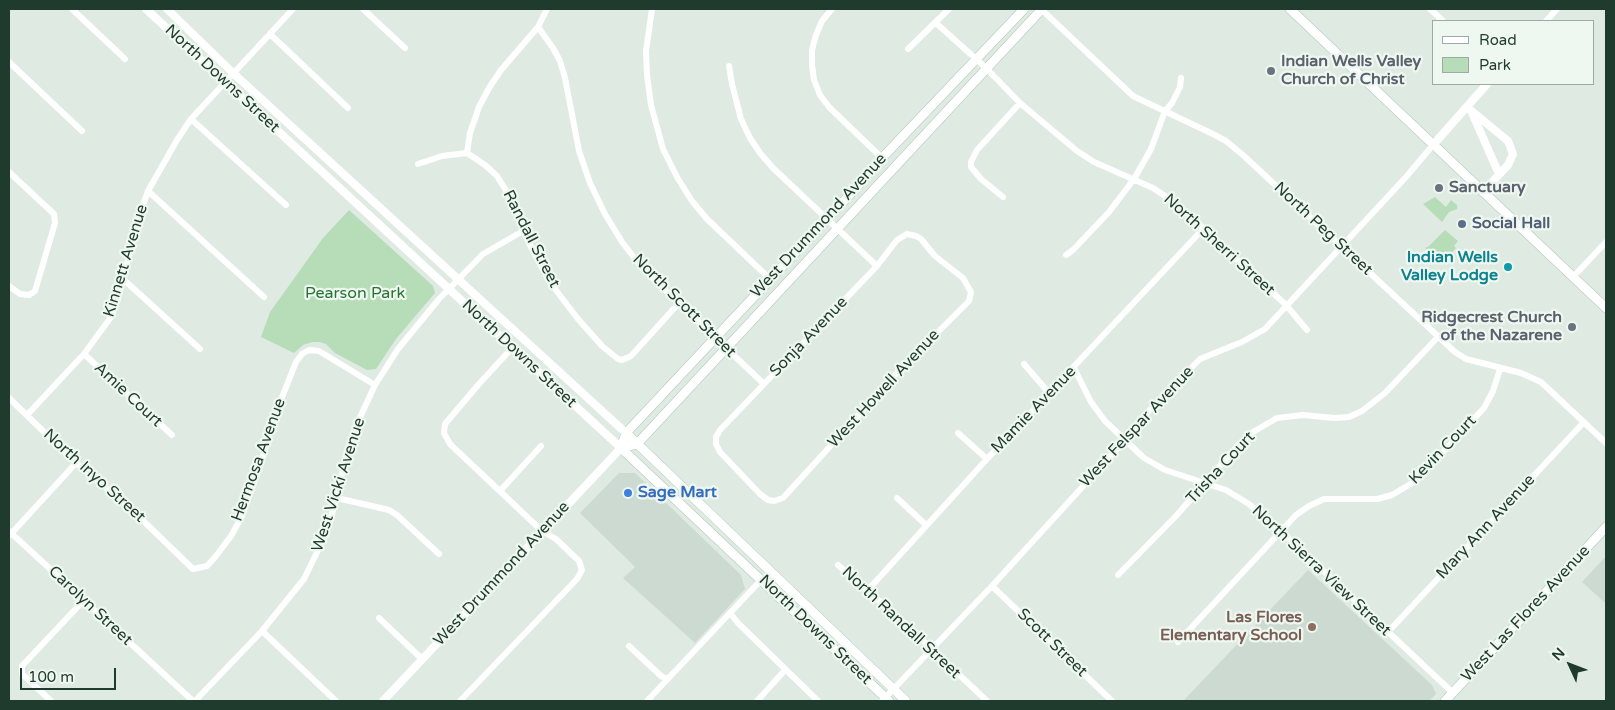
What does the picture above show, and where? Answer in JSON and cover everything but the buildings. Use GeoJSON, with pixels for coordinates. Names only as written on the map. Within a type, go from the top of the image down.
{"type":"FeatureCollection","features":[{"type":"Feature","properties":{"kind":"main road","name":"West Drummond Avenue"},"geometry":{"type":"LineString","coordinates":[[621,448],[626,433],[882,158],[1024,9]]}},
{"type":"Feature","properties":{"kind":"main road"},"geometry":{"type":"LineString","coordinates":[[986,69],[1041,9]]}},
{"type":"Feature","properties":{"kind":"main road"},"geometry":{"type":"LineString","coordinates":[[1294,10],[1433,145],[1606,308]]}},
{"type":"Feature","properties":{"kind":"main road","name":"West Drummond Avenue"},"geometry":{"type":"LineString","coordinates":[[637,444],[986,69]]}},
{"type":"Feature","properties":{"kind":"main road","name":"North Downs Street"},"geometry":{"type":"LineString","coordinates":[[626,433],[906,701]]}},
{"type":"Feature","properties":{"kind":"main road"},"geometry":{"type":"LineString","coordinates":[[621,448],[637,444]]}},
{"type":"Feature","properties":{"kind":"main road","name":"North Downs Street"},"geometry":{"type":"LineString","coordinates":[[621,448],[762,579],[886,700]]}},
{"type":"Feature","properties":{"kind":"main road","name":"West Las Flores Avenue"},"geometry":{"type":"LineString","coordinates":[[1445,701],[1606,527]]}},
{"type":"Feature","properties":{"kind":"street"},"geometry":{"type":"LineString","coordinates":[[72,9],[125,59]]}},
{"type":"Feature","properties":{"kind":"street","name":"North Downs Street"},"geometry":{"type":"LineString","coordinates":[[146,9],[621,448]]}},
{"type":"Feature","properties":{"kind":"street","name":"North Downs Street"},"geometry":{"type":"LineString","coordinates":[[167,9],[233,73],[626,433]]}},
{"type":"Feature","properties":{"kind":"street","name":"Kinnett Avenue"},"geometry":{"type":"LineString","coordinates":[[27,415],[84,354],[111,317],[123,279],[132,236],[148,191],[191,119],[293,9]]}},
{"type":"Feature","properties":{"kind":"street"},"geometry":{"type":"LineString","coordinates":[[363,9],[405,48]]}},
{"type":"Feature","properties":{"kind":"street"},"geometry":{"type":"LineString","coordinates":[[418,164],[442,156],[466,152],[470,132],[479,107],[489,88],[538,27],[547,9]]}},
{"type":"Feature","properties":{"kind":"street"},"geometry":{"type":"LineString","coordinates":[[652,9],[646,51],[647,75],[650,105],[663,149],[692,201],[707,219],[770,279]]}},
{"type":"Feature","properties":{"kind":"street"},"geometry":{"type":"LineString","coordinates":[[832,9],[822,21],[814,42],[812,65],[814,80],[820,95],[829,107],[882,158]]}},
{"type":"Feature","properties":{"kind":"street"},"geometry":{"type":"LineString","coordinates":[[908,50],[949,9]]}},
{"type":"Feature","properties":{"kind":"street","name":"North Peg Street"},"geometry":{"type":"LineString","coordinates":[[1041,9],[1126,90],[1141,100],[1226,141],[1260,170],[1438,337],[1466,359],[1522,373],[1541,382],[1606,443]]}},
{"type":"Feature","properties":{"kind":"street"},"geometry":{"type":"LineString","coordinates":[[1430,9],[1442,20]]}},
{"type":"Feature","properties":{"kind":"street"},"geometry":{"type":"LineString","coordinates":[[1547,20],[1557,9]]}},
{"type":"Feature","properties":{"kind":"street","name":"North Sherri Street"},"geometry":{"type":"LineString","coordinates":[[936,23],[1020,103],[1077,151],[1094,162],[1134,179],[1171,200],[1286,305],[1307,330]]}},
{"type":"Feature","properties":{"kind":"street","name":"North Scott Street"},"geometry":{"type":"LineString","coordinates":[[538,27],[553,48],[560,62],[565,78],[579,151],[590,183],[605,214],[622,242],[643,269],[764,384]]}},
{"type":"Feature","properties":{"kind":"street"},"geometry":{"type":"LineString","coordinates":[[270,34],[348,108]]}},
{"type":"Feature","properties":{"kind":"street"},"geometry":{"type":"LineString","coordinates":[[9,62],[82,131]]}},
{"type":"Feature","properties":{"kind":"street"},"geometry":{"type":"LineString","coordinates":[[729,66],[738,109],[750,138],[773,168],[877,266]]}},
{"type":"Feature","properties":{"kind":"street"},"geometry":{"type":"LineString","coordinates":[[1066,255],[1073,250],[1108,212],[1134,179],[1152,150],[1165,111],[1172,103],[1180,87],[1181,78]]}},
{"type":"Feature","properties":{"kind":"street","name":"West Felspar Avenue"},"geometry":{"type":"LineString","coordinates":[[886,700],[893,689],[992,586],[1125,440],[1140,420],[1200,359],[1250,338],[1265,329],[1406,177],[1433,145],[1469,109],[1486,85]]}},
{"type":"Feature","properties":{"kind":"street"},"geometry":{"type":"LineString","coordinates":[[1003,197],[981,179],[971,167],[970,162],[977,150],[1020,103]]}},
{"type":"Feature","properties":{"kind":"street"},"geometry":{"type":"LineString","coordinates":[[1469,109],[1502,135],[1511,145],[1513,154],[1500,174],[1483,192]]}},
{"type":"Feature","properties":{"kind":"street"},"geometry":{"type":"LineString","coordinates":[[1469,109],[1500,174]]}},
{"type":"Feature","properties":{"kind":"street"},"geometry":{"type":"LineString","coordinates":[[191,119],[286,205]]}},
{"type":"Feature","properties":{"kind":"street","name":"Randall Street"},"geometry":{"type":"LineString","coordinates":[[466,152],[486,165],[502,182],[523,231],[549,281],[578,319],[611,354],[618,359],[628,358],[678,304]]}},
{"type":"Feature","properties":{"kind":"street"},"geometry":{"type":"LineString","coordinates":[[9,172],[54,214],[55,223],[35,291],[29,295],[20,294],[9,286]]}},
{"type":"Feature","properties":{"kind":"street"},"geometry":{"type":"LineString","coordinates":[[148,191],[264,297]]}},
{"type":"Feature","properties":{"kind":"street","name":"Mamie Avenue"},"geometry":{"type":"LineString","coordinates":[[866,591],[1203,229]]}},
{"type":"Feature","properties":{"kind":"street","name":"West Vicki Avenue"},"geometry":{"type":"LineString","coordinates":[[194,701],[262,631],[304,579],[322,543],[337,498],[346,454],[356,426],[375,385],[398,349],[457,279],[482,254],[523,231]]}},
{"type":"Feature","properties":{"kind":"street","name":"Sonja Avenue"},"geometry":{"type":"LineString","coordinates":[[715,441],[720,430],[877,266],[897,240],[904,235],[911,234],[921,239],[940,260],[963,278],[970,289]]}},
{"type":"Feature","properties":{"kind":"street"},"geometry":{"type":"LineString","coordinates":[[1573,277],[1606,242]]}},
{"type":"Feature","properties":{"kind":"street"},"geometry":{"type":"LineString","coordinates":[[123,279],[200,349]]}},
{"type":"Feature","properties":{"kind":"street","name":"West Howell Avenue"},"geometry":{"type":"LineString","coordinates":[[715,441],[720,452],[760,494],[768,500],[780,500],[897,373],[969,301],[971,296],[970,289]]}},
{"type":"Feature","properties":{"kind":"street","name":"Trisha Court"},"geometry":{"type":"LineString","coordinates":[[1118,575],[1248,436],[1277,418],[1303,415],[1334,418],[1348,417],[1362,411],[1385,393],[1438,337]]}},
{"type":"Feature","properties":{"kind":"street"},"geometry":{"type":"LineString","coordinates":[[460,701],[578,579],[582,570],[579,561],[556,539],[542,531],[446,440],[444,433],[445,424],[512,348]]}},
{"type":"Feature","properties":{"kind":"street","name":"Hermosa Avenue"},"geometry":{"type":"LineString","coordinates":[[180,554],[193,569],[206,566],[230,536],[248,501],[277,410],[296,362],[305,351],[319,351],[375,385]]}},
{"type":"Feature","properties":{"kind":"street","name":"Amie Court"},"geometry":{"type":"LineString","coordinates":[[84,354],[172,435]]}},
{"type":"Feature","properties":{"kind":"street"},"geometry":{"type":"LineString","coordinates":[[1024,364],[1049,393]]}},
{"type":"Feature","properties":{"kind":"street","name":"North Sierra View Street"},"geometry":{"type":"LineString","coordinates":[[1074,368],[1091,402],[1105,421],[1144,458],[1165,470],[1226,490],[1249,504],[1281,531],[1453,693]]}},
{"type":"Feature","properties":{"kind":"street","name":"Kevin Court"},"geometry":{"type":"LineString","coordinates":[[1178,642],[1296,515],[1309,506],[1324,500],[1378,499],[1392,494],[1417,480],[1484,408],[1493,391],[1500,368]]}},
{"type":"Feature","properties":{"kind":"street","name":"North Inyo Street"},"geometry":{"type":"LineString","coordinates":[[9,398],[76,463],[128,506],[180,554]]}},
{"type":"Feature","properties":{"kind":"street","name":"Mary Ann Avenue"},"geometry":{"type":"LineString","coordinates":[[1388,632],[1584,422]]}},
{"type":"Feature","properties":{"kind":"street"},"geometry":{"type":"LineString","coordinates":[[958,433],[987,460]]}},
{"type":"Feature","properties":{"kind":"street"},"geometry":{"type":"LineString","coordinates":[[500,491],[541,446]]}},
{"type":"Feature","properties":{"kind":"street","name":"West Drummond Avenue"},"geometry":{"type":"LineString","coordinates":[[383,701],[621,448]]}},
{"type":"Feature","properties":{"kind":"street"},"geometry":{"type":"LineString","coordinates":[[10,534],[76,463]]}},
{"type":"Feature","properties":{"kind":"street"},"geometry":{"type":"LineString","coordinates":[[337,498],[389,510],[397,515],[439,554]]}},
{"type":"Feature","properties":{"kind":"street"},"geometry":{"type":"LineString","coordinates":[[897,498],[926,525]]}},
{"type":"Feature","properties":{"kind":"street","name":"Carolyn Street"},"geometry":{"type":"LineString","coordinates":[[10,534],[194,701]]}},
{"type":"Feature","properties":{"kind":"street","name":"North Randall Street"},"geometry":{"type":"LineString","coordinates":[[838,565],[900,619],[987,701]]}},
{"type":"Feature","properties":{"kind":"street"},"geometry":{"type":"LineString","coordinates":[[647,701],[762,579]]}},
{"type":"Feature","properties":{"kind":"street","name":"Scott Street"},"geometry":{"type":"LineString","coordinates":[[992,586],[1112,701]]}},
{"type":"Feature","properties":{"kind":"street"},"geometry":{"type":"LineString","coordinates":[[51,701],[22,674],[22,666],[84,600]]}},
{"type":"Feature","properties":{"kind":"street"},"geometry":{"type":"LineString","coordinates":[[730,613],[818,701]]}},
{"type":"Feature","properties":{"kind":"street"},"geometry":{"type":"LineString","coordinates":[[379,618],[422,659]]}},
{"type":"Feature","properties":{"kind":"street"},"geometry":{"type":"LineString","coordinates":[[262,631],[336,701]]}},
{"type":"Feature","properties":{"kind":"street"},"geometry":{"type":"LineString","coordinates":[[629,646],[667,680]]}},
{"type":"Feature","properties":{"kind":"street"},"geometry":{"type":"LineString","coordinates":[[756,701],[785,670]]}},
{"type":"Feature","properties":{"kind":"shaded area"},"geometry":{"type":"Polygon","coordinates":[[[619,473],[635,473],[741,575],[745,589],[695,643],[623,578],[635,567],[580,513],[619,473]]]}},
{"type":"Feature","properties":{"kind":"shaded area"},"geometry":{"type":"Polygon","coordinates":[[[1606,556],[1606,604],[1582,582],[1606,556]]]}},
{"type":"Feature","properties":{"kind":"shaded area","name":"Las Flores Elementary School"},"geometry":{"type":"Polygon","coordinates":[[[1308,570],[1432,685],[1436,694],[1429,701],[1183,701],[1308,570]]]}},
{"type":"Feature","properties":{"kind":"green space"},"geometry":{"type":"Polygon","coordinates":[[[1435,197],[1446,207],[1451,200],[1457,205],[1457,209],[1449,212],[1442,222],[1423,204],[1435,197]]]}},
{"type":"Feature","properties":{"kind":"green space","name":"Pearson Park"},"geometry":{"type":"Polygon","coordinates":[[[349,210],[433,286],[435,293],[396,339],[376,369],[367,370],[335,353],[326,344],[320,342],[303,345],[294,353],[261,337],[270,312],[323,238],[349,210]]]}},
{"type":"Feature","properties":{"kind":"green space"},"geometry":{"type":"Polygon","coordinates":[[[1445,230],[1458,241],[1454,246],[1456,248],[1441,264],[1425,248],[1445,230]]]}},
{"type":"Feature","properties":{"kind":"place","name":"Indian Wells Valley Church of Christ"},"geometry":{"type":"Point","coordinates":[1271,71]}},
{"type":"Feature","properties":{"kind":"place","name":"Sanctuary"},"geometry":{"type":"Point","coordinates":[1439,188]}},
{"type":"Feature","properties":{"kind":"place","name":"Social Hall"},"geometry":{"type":"Point","coordinates":[1462,224]}},
{"type":"Feature","properties":{"kind":"place","name":"Indian Wells Valley Lodge"},"geometry":{"type":"Point","coordinates":[1508,267]}},
{"type":"Feature","properties":{"kind":"place","name":"Ridgecrest Church of the Nazarene"},"geometry":{"type":"Point","coordinates":[1572,327]}},
{"type":"Feature","properties":{"kind":"place","name":"Sage Mart"},"geometry":{"type":"Point","coordinates":[628,493]}},
{"type":"Feature","properties":{"kind":"place","name":"Las Flores Elementary School"},"geometry":{"type":"Point","coordinates":[1312,627]}}]}
